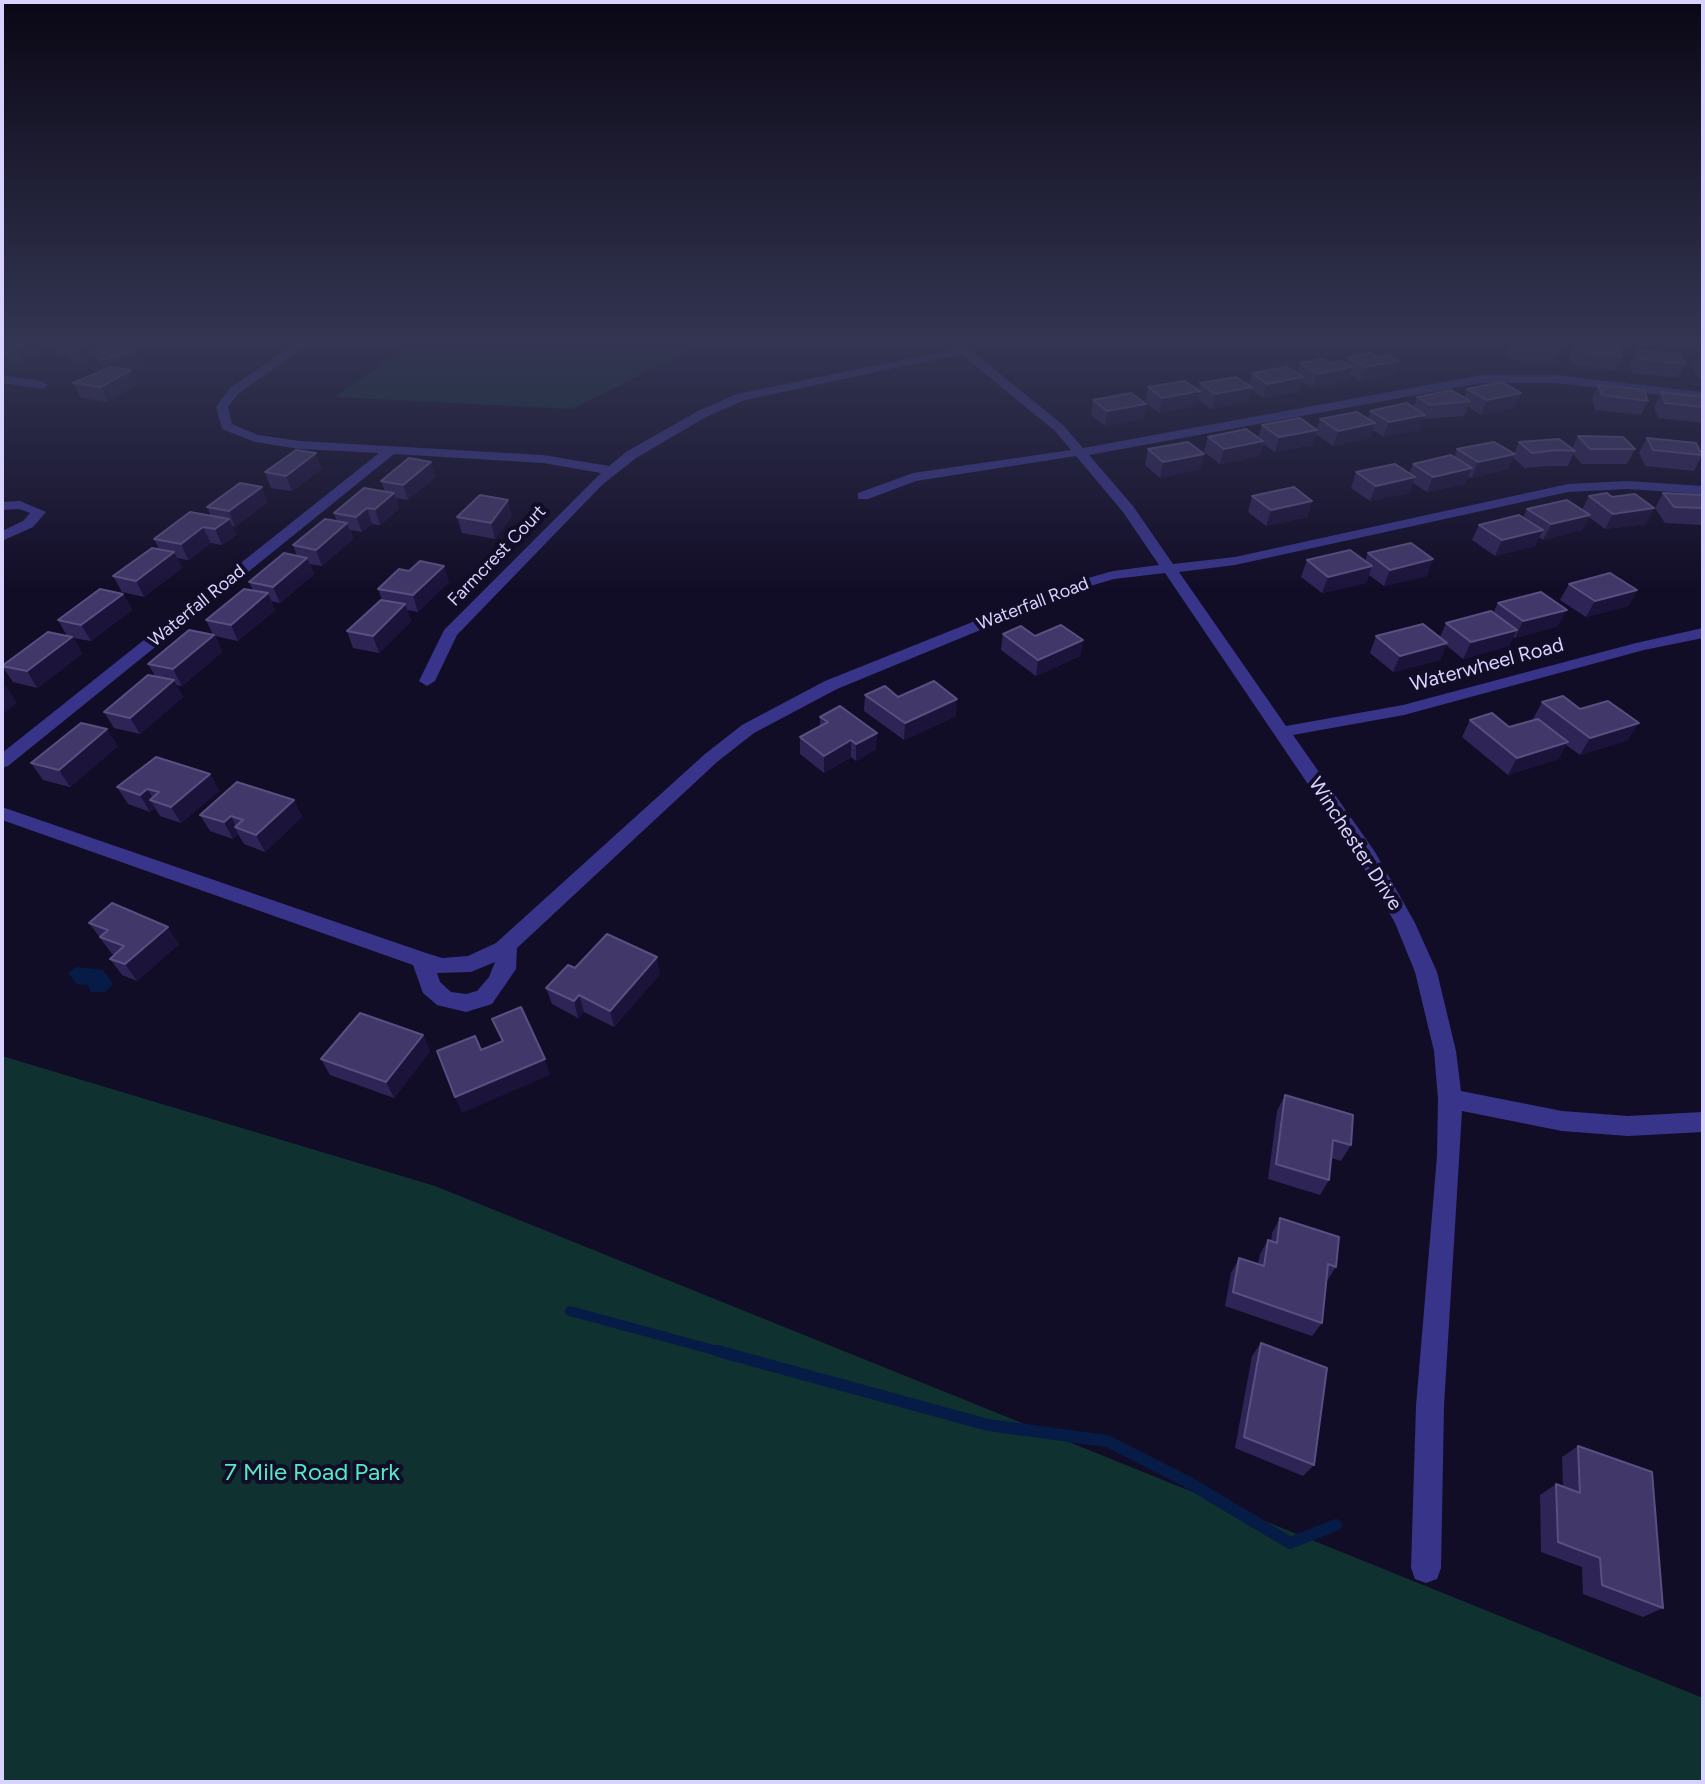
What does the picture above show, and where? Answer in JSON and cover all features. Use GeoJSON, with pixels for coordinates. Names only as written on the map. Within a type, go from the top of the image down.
{"type":"FeatureCollection","features":[{"type":"Feature","properties":{"kind":"street"},"geometry":{"type":"LineString","coordinates":[[226,424],[273,442],[543,459],[609,470]]}},
{"type":"Feature","properties":{"kind":"street","name":"Farmcrest Court"},"geometry":{"type":"LineString","coordinates":[[427,681],[450,633],[609,470],[685,424]]}},
{"type":"Feature","properties":{"kind":"street","name":"Winchester Drive"},"geometry":{"type":"LineString","coordinates":[[1054,424],[1082,452],[1128,509],[1368,857],[1405,923],[1434,1000],[1445,1051],[1450,1099],[1449,1156],[1430,1406],[1426,1568]]}},
{"type":"Feature","properties":{"kind":"street"},"geometry":{"type":"LineString","coordinates":[[863,496],[913,477],[1082,452],[1234,424]]}},
{"type":"Feature","properties":{"kind":"street","name":"Waterfall Road"},"geometry":{"type":"LineString","coordinates":[[2,762],[391,450]]}},
{"type":"Feature","properties":{"kind":"street","name":"Waterfall Road"},"geometry":{"type":"LineString","coordinates":[[2,813],[422,960],[442,966],[471,964],[507,945],[711,758],[789,705],[1075,586],[1113,575],[1235,561],[1568,488],[1627,485],[1703,490]]}},
{"type":"Feature","properties":{"kind":"street"},"geometry":{"type":"LineString","coordinates":[[2,506],[20,505],[39,512],[28,524],[2,537]]}},
{"type":"Feature","properties":{"kind":"street","name":"Waterwheel Road"},"geometry":{"type":"LineString","coordinates":[[1281,732],[1404,710],[1642,646],[1703,633]]}},
{"type":"Feature","properties":{"kind":"street"},"geometry":{"type":"LineString","coordinates":[[422,960],[431,987],[445,999],[466,1003],[484,998],[497,983],[505,969],[507,945]]}},
{"type":"Feature","properties":{"kind":"street"},"geometry":{"type":"LineString","coordinates":[[1450,1099],[1562,1121],[1628,1126],[1703,1122]]}},
{"type":"Feature","properties":{"kind":"green space","name":"7 Mile Road Park"},"geometry":{"type":"Polygon","coordinates":[[[2,1056],[435,1186],[1703,1698],[1703,1782],[2,1782],[2,1056]]]}},
{"type":"Feature","properties":{"kind":"water"},"geometry":{"type":"Polygon","coordinates":[[[76,967],[103,970],[113,984],[105,992],[91,992],[88,985],[77,984],[68,973],[76,967]]]}},
{"type":"Feature","properties":{"kind":"building"},"geometry":{"type":"Polygon","coordinates":[[[1309,424],[1317,430],[1279,437],[1262,425],[1309,424]]]}},
{"type":"Feature","properties":{"kind":"building"},"geometry":{"type":"Polygon","coordinates":[[[1328,424],[1369,424],[1338,431],[1328,424]]]}},
{"type":"Feature","properties":{"kind":"building"},"geometry":{"type":"Polygon","coordinates":[[[1246,429],[1263,441],[1224,449],[1208,437],[1246,429]]]}},
{"type":"Feature","properties":{"kind":"building"},"geometry":{"type":"Polygon","coordinates":[[[1578,436],[1623,437],[1635,449],[1590,449],[1578,436]]]}},
{"type":"Feature","properties":{"kind":"building"},"geometry":{"type":"Polygon","coordinates":[[[1647,438],[1696,443],[1702,455],[1653,450],[1647,438]]]}},
{"type":"Feature","properties":{"kind":"building"},"geometry":{"type":"Polygon","coordinates":[[[1559,439],[1575,451],[1532,453],[1519,442],[1559,439]]]}},
{"type":"Feature","properties":{"kind":"building"},"geometry":{"type":"Polygon","coordinates":[[[1188,442],[1204,454],[1163,462],[1148,449],[1188,442]]]}},
{"type":"Feature","properties":{"kind":"building"},"geometry":{"type":"Polygon","coordinates":[[[1494,442],[1515,454],[1478,462],[1457,449],[1494,442]]]}},
{"type":"Feature","properties":{"kind":"building"},"geometry":{"type":"Polygon","coordinates":[[[296,450],[316,453],[286,476],[265,472],[296,450]]]}},
{"type":"Feature","properties":{"kind":"building"},"geometry":{"type":"Polygon","coordinates":[[[1451,455],[1472,468],[1433,477],[1413,464],[1451,455]]]}},
{"type":"Feature","properties":{"kind":"building"},"geometry":{"type":"Polygon","coordinates":[[[409,458],[431,462],[403,485],[381,481],[409,458]]]}},
{"type":"Feature","properties":{"kind":"building"},"geometry":{"type":"Polygon","coordinates":[[[1395,464],[1415,477],[1376,486],[1356,472],[1395,464]]]}},
{"type":"Feature","properties":{"kind":"building"},"geometry":{"type":"Polygon","coordinates":[[[240,483],[262,487],[229,511],[207,507],[240,483]]]}},
{"type":"Feature","properties":{"kind":"building"},"geometry":{"type":"Polygon","coordinates":[[[1294,487],[1312,501],[1271,510],[1252,496],[1294,487]]]}},
{"type":"Feature","properties":{"kind":"building"},"geometry":{"type":"Polygon","coordinates":[[[364,488],[394,493],[375,509],[367,508],[356,517],[334,513],[364,488]]]}},
{"type":"Feature","properties":{"kind":"building"},"geometry":{"type":"Polygon","coordinates":[[[1607,493],[1612,497],[1635,494],[1654,508],[1613,514],[1589,496],[1607,493]]]}},
{"type":"Feature","properties":{"kind":"building"},"geometry":{"type":"Polygon","coordinates":[[[1663,493],[1703,495],[1703,508],[1674,507],[1663,493]]]}},
{"type":"Feature","properties":{"kind":"building"},"geometry":{"type":"Polygon","coordinates":[[[480,495],[508,500],[491,523],[457,517],[480,495]]]}},
{"type":"Feature","properties":{"kind":"building"},"geometry":{"type":"Polygon","coordinates":[[[1567,500],[1590,515],[1551,524],[1527,509],[1567,500]]]}},
{"type":"Feature","properties":{"kind":"building"},"geometry":{"type":"Polygon","coordinates":[[[190,512],[229,519],[215,529],[203,527],[181,544],[154,539],[190,512]]]}},
{"type":"Feature","properties":{"kind":"building"},"geometry":{"type":"Polygon","coordinates":[[[1519,515],[1543,530],[1502,540],[1479,525],[1519,515]]]}},
{"type":"Feature","properties":{"kind":"building"},"geometry":{"type":"Polygon","coordinates":[[[325,519],[347,523],[316,550],[293,545],[325,519]]]}},
{"type":"Feature","properties":{"kind":"building"},"geometry":{"type":"Polygon","coordinates":[[[1411,543],[1433,559],[1390,570],[1368,553],[1411,543]]]}},
{"type":"Feature","properties":{"kind":"building"},"geometry":{"type":"Polygon","coordinates":[[[152,548],[174,552],[136,581],[113,576],[152,548]]]}},
{"type":"Feature","properties":{"kind":"building"},"geometry":{"type":"Polygon","coordinates":[[[1350,550],[1372,566],[1328,577],[1307,560],[1350,550]]]}},
{"type":"Feature","properties":{"kind":"building"},"geometry":{"type":"Polygon","coordinates":[[[284,553],[307,558],[273,587],[249,582],[284,553]]]}},
{"type":"Feature","properties":{"kind":"building"},"geometry":{"type":"Polygon","coordinates":[[[420,561],[444,566],[413,595],[378,589],[399,569],[409,571],[420,561]]]}},
{"type":"Feature","properties":{"kind":"building"},"geometry":{"type":"Polygon","coordinates":[[[1610,573],[1637,590],[1595,601],[1569,584],[1610,573]]]}},
{"type":"Feature","properties":{"kind":"building"},"geometry":{"type":"Polygon","coordinates":[[[100,589],[123,594],[81,625],[58,620],[100,589]]]}},
{"type":"Feature","properties":{"kind":"building"},"geometry":{"type":"Polygon","coordinates":[[[244,589],[268,593],[231,625],[206,620],[244,589]]]}},
{"type":"Feature","properties":{"kind":"building"},"geometry":{"type":"Polygon","coordinates":[[[1541,592],[1567,610],[1523,621],[1498,603],[1541,592]]]}},
{"type":"Feature","properties":{"kind":"building"},"geometry":{"type":"Polygon","coordinates":[[[381,600],[405,604],[373,636],[347,631],[381,600]]]}},
{"type":"Feature","properties":{"kind":"building"},"geometry":{"type":"Polygon","coordinates":[[[1491,611],[1517,630],[1471,642],[1446,623],[1491,611]]]}},
{"type":"Feature","properties":{"kind":"building"},"geometry":{"type":"Polygon","coordinates":[[[1423,624],[1447,643],[1400,656],[1376,636],[1423,624]]]}},
{"type":"Feature","properties":{"kind":"building"},"geometry":{"type":"Polygon","coordinates":[[[1061,625],[1083,640],[1038,660],[1003,634],[1021,626],[1035,636],[1061,625]]]}},
{"type":"Feature","properties":{"kind":"building"},"geometry":{"type":"Polygon","coordinates":[[[189,630],[214,635],[173,669],[148,664],[189,630]]]}},
{"type":"Feature","properties":{"kind":"building"},"geometry":{"type":"Polygon","coordinates":[[[48,632],[72,637],[27,671],[2,666],[48,632]]]}},
{"type":"Feature","properties":{"kind":"building"},"geometry":{"type":"Polygon","coordinates":[[[148,675],[174,680],[130,718],[104,712],[148,675]]]}},
{"type":"Feature","properties":{"kind":"building"},"geometry":{"type":"Polygon","coordinates":[[[934,681],[957,699],[905,723],[865,695],[885,686],[898,697],[934,681]]]}},
{"type":"Feature","properties":{"kind":"building"},"geometry":{"type":"Polygon","coordinates":[[[1563,696],[1580,709],[1608,701],[1639,723],[1590,738],[1542,702],[1563,696]]]}},
{"type":"Feature","properties":{"kind":"building"},"geometry":{"type":"Polygon","coordinates":[[[840,706],[877,733],[856,744],[851,740],[824,756],[800,737],[828,722],[820,717],[840,706]]]}},
{"type":"Feature","properties":{"kind":"building"},"geometry":{"type":"Polygon","coordinates":[[[1492,713],[1509,727],[1538,719],[1568,742],[1517,758],[1470,720],[1492,713]]]}},
{"type":"Feature","properties":{"kind":"building"},"geometry":{"type":"Polygon","coordinates":[[[81,723],[107,729],[59,770],[31,763],[81,723]]]}},
{"type":"Feature","properties":{"kind":"building"},"geometry":{"type":"Polygon","coordinates":[[[156,757],[210,774],[171,807],[150,800],[159,792],[147,789],[140,795],[117,787],[156,757]]]}},
{"type":"Feature","properties":{"kind":"building"},"geometry":{"type":"Polygon","coordinates":[[[237,782],[294,800],[256,835],[235,827],[243,820],[231,816],[224,822],[200,815],[237,782]]]}},
{"type":"Feature","properties":{"kind":"building"},"geometry":{"type":"Polygon","coordinates":[[[112,903],[168,927],[125,964],[110,959],[124,946],[100,937],[108,930],[89,923],[112,903]]]}},
{"type":"Feature","properties":{"kind":"building"},"geometry":{"type":"Polygon","coordinates":[[[607,934],[657,957],[610,1011],[579,995],[574,1001],[546,988],[568,965],[575,968],[607,934]]]}},
{"type":"Feature","properties":{"kind":"building"},"geometry":{"type":"Polygon","coordinates":[[[521,1007],[545,1059],[455,1097],[437,1051],[475,1036],[481,1050],[503,1041],[492,1019],[521,1007]]]}},
{"type":"Feature","properties":{"kind":"building"},"geometry":{"type":"Polygon","coordinates":[[[360,1013],[423,1035],[386,1082],[321,1059],[360,1013]]]}},
{"type":"Feature","properties":{"kind":"building"},"geometry":{"type":"Polygon","coordinates":[[[1285,1095],[1353,1115],[1351,1145],[1333,1140],[1329,1180],[1276,1164],[1285,1095]]]}},
{"type":"Feature","properties":{"kind":"building"},"geometry":{"type":"Polygon","coordinates":[[[1280,1218],[1339,1237],[1336,1267],[1328,1264],[1322,1323],[1233,1292],[1239,1258],[1264,1266],[1268,1240],[1277,1243],[1280,1218]]]}},
{"type":"Feature","properties":{"kind":"building"},"geometry":{"type":"Polygon","coordinates":[[[1261,1343],[1327,1368],[1314,1465],[1244,1437],[1261,1343]]]}},
{"type":"Feature","properties":{"kind":"building"},"geometry":{"type":"Polygon","coordinates":[[[1578,1446],[1652,1472],[1663,1608],[1602,1585],[1600,1558],[1558,1542],[1556,1484],[1580,1493],[1578,1446]]]}},
{"type":"Feature","properties":{"kind":"waterway"},"geometry":{"type":"LineString","coordinates":[[570,1311],[725,1353]]}},
{"type":"Feature","properties":{"kind":"waterway"},"geometry":{"type":"LineString","coordinates":[[718,1351],[988,1425],[1107,1441],[1186,1481],[1290,1543],[1336,1525]]}}]}
